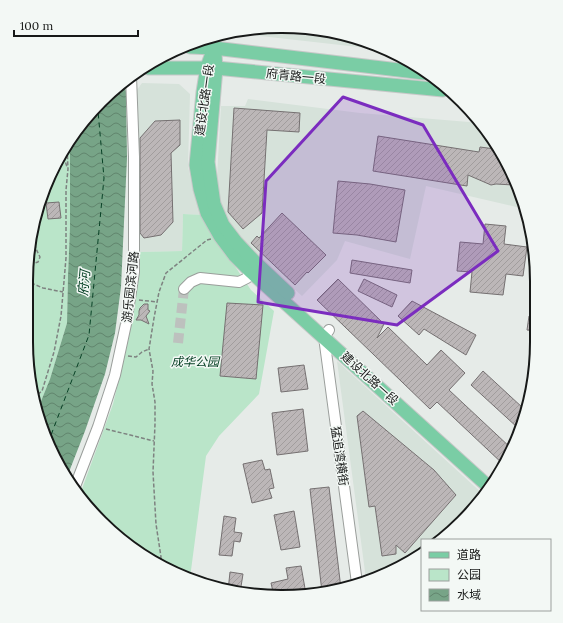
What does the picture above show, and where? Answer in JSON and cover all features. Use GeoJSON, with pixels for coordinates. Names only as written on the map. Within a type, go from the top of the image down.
{"type":"FeatureCollection","features":[{"type":"Feature","properties":{"kind":"main road","name":"建设北路一段"},"geometry":{"type":"LineString","coordinates":[[214,42],[208,162],[214,204],[223,224],[236,242],[254,261],[327,333],[485,484]]}},
{"type":"Feature","properties":{"kind":"main road","name":"府青路一段"},"geometry":{"type":"LineString","coordinates":[[214,42],[415,72]]}},
{"type":"Feature","properties":{"kind":"main road","name":"府青路一段"},"geometry":{"type":"LineString","coordinates":[[154,68],[212,68],[439,90]]}},
{"type":"Feature","properties":{"kind":"main road","name":"建设北路一段"},"geometry":{"type":"LineString","coordinates":[[212,68],[203,92],[196,165],[200,189],[208,213],[220,236],[235,256],[250,271],[327,333],[491,476]]}},
{"type":"Feature","properties":{"kind":"street","name":"游乐园滨河路"},"geometry":{"type":"LineString","coordinates":[[77,482],[98,427],[115,375],[126,324],[134,272],[134,157],[131,83]]}},
{"type":"Feature","properties":{"kind":"street"},"geometry":{"type":"LineString","coordinates":[[184,289],[191,282],[200,278],[239,282],[247,278],[250,271]]}},
{"type":"Feature","properties":{"kind":"street","name":"猛追湾横街"},"geometry":{"type":"LineString","coordinates":[[327,333],[356,579]]}},
{"type":"Feature","properties":{"kind":"path"},"geometry":{"type":"LineString","coordinates":[[39,394],[42,391],[54,352],[61,316],[66,258],[67,155]]}},
{"type":"Feature","properties":{"kind":"path"},"geometry":{"type":"LineString","coordinates":[[65,160],[68,169]]}},
{"type":"Feature","properties":{"kind":"path"},"geometry":{"type":"LineString","coordinates":[[161,559],[156,524],[153,472],[155,402],[152,384],[153,371],[149,349],[154,318],[159,292],[166,273],[207,240],[220,236]]}},
{"type":"Feature","properties":{"kind":"path"},"geometry":{"type":"LineString","coordinates":[[34,263],[38,262],[40,257],[35,249]]}},
{"type":"Feature","properties":{"kind":"path"},"geometry":{"type":"LineString","coordinates":[[33,284],[43,288],[63,292]]}},
{"type":"Feature","properties":{"kind":"path"},"geometry":{"type":"LineString","coordinates":[[133,299],[157,302]]}},
{"type":"Feature","properties":{"kind":"path"},"geometry":{"type":"LineString","coordinates":[[124,355],[136,357],[149,349]]}},
{"type":"Feature","properties":{"kind":"path"},"geometry":{"type":"LineString","coordinates":[[108,430],[154,441]]}},
{"type":"Feature","properties":{"kind":"highlighted area"},"geometry":{"type":"Polygon","coordinates":[[[343,97],[423,125],[498,251],[397,325],[258,302],[266,181],[343,97]]]}},
{"type":"Feature","properties":{"kind":"shaded area"},"geometry":{"type":"Polygon","coordinates":[[[282,33],[314,35],[346,41],[366,48],[251,35],[282,33]]]}},
{"type":"Feature","properties":{"kind":"shaded area"},"geometry":{"type":"Polygon","coordinates":[[[142,83],[179,84],[190,94],[188,166],[193,191],[204,215],[183,214],[182,251],[139,252],[134,94],[142,83]]]}},
{"type":"Feature","properties":{"kind":"shaded area"},"geometry":{"type":"Polygon","coordinates":[[[248,99],[360,113],[472,122],[479,130],[497,157],[511,186],[519,208],[426,186],[410,259],[345,241],[337,260],[302,296],[242,241],[226,219],[216,195],[221,106],[245,106],[248,99]]]}},
{"type":"Feature","properties":{"kind":"shaded area"},"geometry":{"type":"Polygon","coordinates":[[[337,361],[480,491],[457,517],[433,539],[421,539],[420,548],[406,557],[366,575],[337,361]]]}},
{"type":"Feature","properties":{"kind":"green space"},"geometry":{"type":"Polygon","coordinates":[[[70,151],[70,227],[67,323],[50,379],[40,403],[35,374],[33,342],[33,282],[35,249],[41,217],[46,202],[52,186],[70,151]]]}},
{"type":"Feature","properties":{"kind":"green space","name":"成华公园"},"geometry":{"type":"Polygon","coordinates":[[[183,214],[204,215],[228,256],[251,290],[274,311],[259,394],[219,436],[206,456],[191,573],[157,557],[130,539],[106,517],[82,490],[113,404],[128,342],[139,252],[182,251],[183,214]]]}},
{"type":"Feature","properties":{"kind":"water","name":"府河"},"geometry":{"type":"Polygon","coordinates":[[[125,88],[127,158],[121,287],[115,333],[105,374],[69,471],[52,437],[40,403],[50,379],[67,323],[70,227],[70,151],[84,130],[106,106],[125,88]]]}},
{"type":"Feature","properties":{"kind":"building"},"geometry":{"type":"Polygon","coordinates":[[[234,108],[300,113],[299,132],[267,130],[262,213],[243,229],[228,212],[234,108]]]}},
{"type":"Feature","properties":{"kind":"building"},"geometry":{"type":"Polygon","coordinates":[[[180,120],[180,145],[171,153],[173,222],[161,235],[144,238],[140,233],[140,138],[155,121],[180,120]]]}},
{"type":"Feature","properties":{"kind":"building"},"geometry":{"type":"Polygon","coordinates":[[[378,136],[479,152],[480,147],[492,149],[510,185],[491,185],[468,175],[467,186],[373,171],[378,136]]]}},
{"type":"Feature","properties":{"kind":"building"},"geometry":{"type":"Polygon","coordinates":[[[338,181],[370,184],[405,190],[396,242],[357,235],[333,233],[338,181]]]}},
{"type":"Feature","properties":{"kind":"building"},"geometry":{"type":"Polygon","coordinates":[[[59,202],[61,218],[48,219],[46,203],[59,202]]]}},
{"type":"Feature","properties":{"kind":"building"},"geometry":{"type":"Polygon","coordinates":[[[282,213],[326,255],[295,285],[251,243],[257,236],[259,238],[282,213]]]}},
{"type":"Feature","properties":{"kind":"building"},"geometry":{"type":"Polygon","coordinates":[[[485,224],[506,226],[504,244],[527,247],[523,276],[506,274],[503,295],[470,292],[472,272],[457,271],[460,242],[483,244],[485,224]]]}},
{"type":"Feature","properties":{"kind":"building"},"geometry":{"type":"Polygon","coordinates":[[[352,260],[412,270],[410,283],[350,273],[352,260]]]}},
{"type":"Feature","properties":{"kind":"building"},"geometry":{"type":"Polygon","coordinates":[[[338,279],[384,324],[377,338],[388,327],[427,365],[441,350],[465,373],[449,390],[507,445],[499,461],[437,402],[430,409],[317,300],[338,279]]]}},
{"type":"Feature","properties":{"kind":"building"},"geometry":{"type":"Polygon","coordinates":[[[364,279],[397,295],[392,307],[358,291],[364,279]]]}},
{"type":"Feature","properties":{"kind":"building"},"geometry":{"type":"Polygon","coordinates":[[[412,301],[476,335],[466,355],[424,329],[419,335],[398,316],[412,301]]]}},
{"type":"Feature","properties":{"kind":"building"},"geometry":{"type":"Polygon","coordinates":[[[227,303],[263,305],[256,379],[220,376],[227,303]]]}},
{"type":"Feature","properties":{"kind":"building"},"geometry":{"type":"Polygon","coordinates":[[[144,304],[148,304],[148,310],[150,311],[146,316],[149,324],[141,320],[136,320],[139,315],[140,308],[144,304]]]}},
{"type":"Feature","properties":{"kind":"building"},"geometry":{"type":"Polygon","coordinates":[[[529,316],[530,316],[530,330],[527,330],[529,316]]]}},
{"type":"Feature","properties":{"kind":"building"},"geometry":{"type":"Polygon","coordinates":[[[304,365],[308,389],[281,392],[278,368],[304,365]]]}},
{"type":"Feature","properties":{"kind":"building"},"geometry":{"type":"Polygon","coordinates":[[[483,371],[522,407],[515,426],[471,385],[483,371]]]}},
{"type":"Feature","properties":{"kind":"building"},"geometry":{"type":"Polygon","coordinates":[[[303,409],[308,451],[277,455],[272,413],[303,409]]]}},
{"type":"Feature","properties":{"kind":"building"},"geometry":{"type":"Polygon","coordinates":[[[363,411],[434,470],[456,495],[405,553],[396,545],[396,554],[382,556],[375,506],[369,507],[357,416],[363,411]]]}},
{"type":"Feature","properties":{"kind":"building"},"geometry":{"type":"Polygon","coordinates":[[[262,460],[265,470],[270,469],[274,488],[269,489],[272,498],[252,503],[243,464],[262,460]]]}},
{"type":"Feature","properties":{"kind":"building"},"geometry":{"type":"Polygon","coordinates":[[[329,487],[340,583],[321,587],[310,489],[329,487]]]}},
{"type":"Feature","properties":{"kind":"building"},"geometry":{"type":"Polygon","coordinates":[[[294,511],[300,547],[281,550],[274,515],[294,511]]]}},
{"type":"Feature","properties":{"kind":"building"},"geometry":{"type":"Polygon","coordinates":[[[224,516],[236,518],[234,532],[242,533],[240,542],[234,541],[232,556],[219,555],[224,516]]]}},
{"type":"Feature","properties":{"kind":"building"},"geometry":{"type":"Polygon","coordinates":[[[301,566],[305,589],[272,589],[271,583],[288,579],[286,568],[301,566]]]}},
{"type":"Feature","properties":{"kind":"building"},"geometry":{"type":"Polygon","coordinates":[[[230,572],[243,574],[241,587],[229,584],[230,572]]]}},
{"type":"Feature","properties":{"kind":"ferry route"},"geometry":{"type":"LineString","coordinates":[[51,435],[89,335],[104,178],[98,114]]}},
{"type":"Feature","properties":{"kind":"tunnel"},"geometry":{"type":"LineString","coordinates":[[178,343],[184,289]]}}]}
